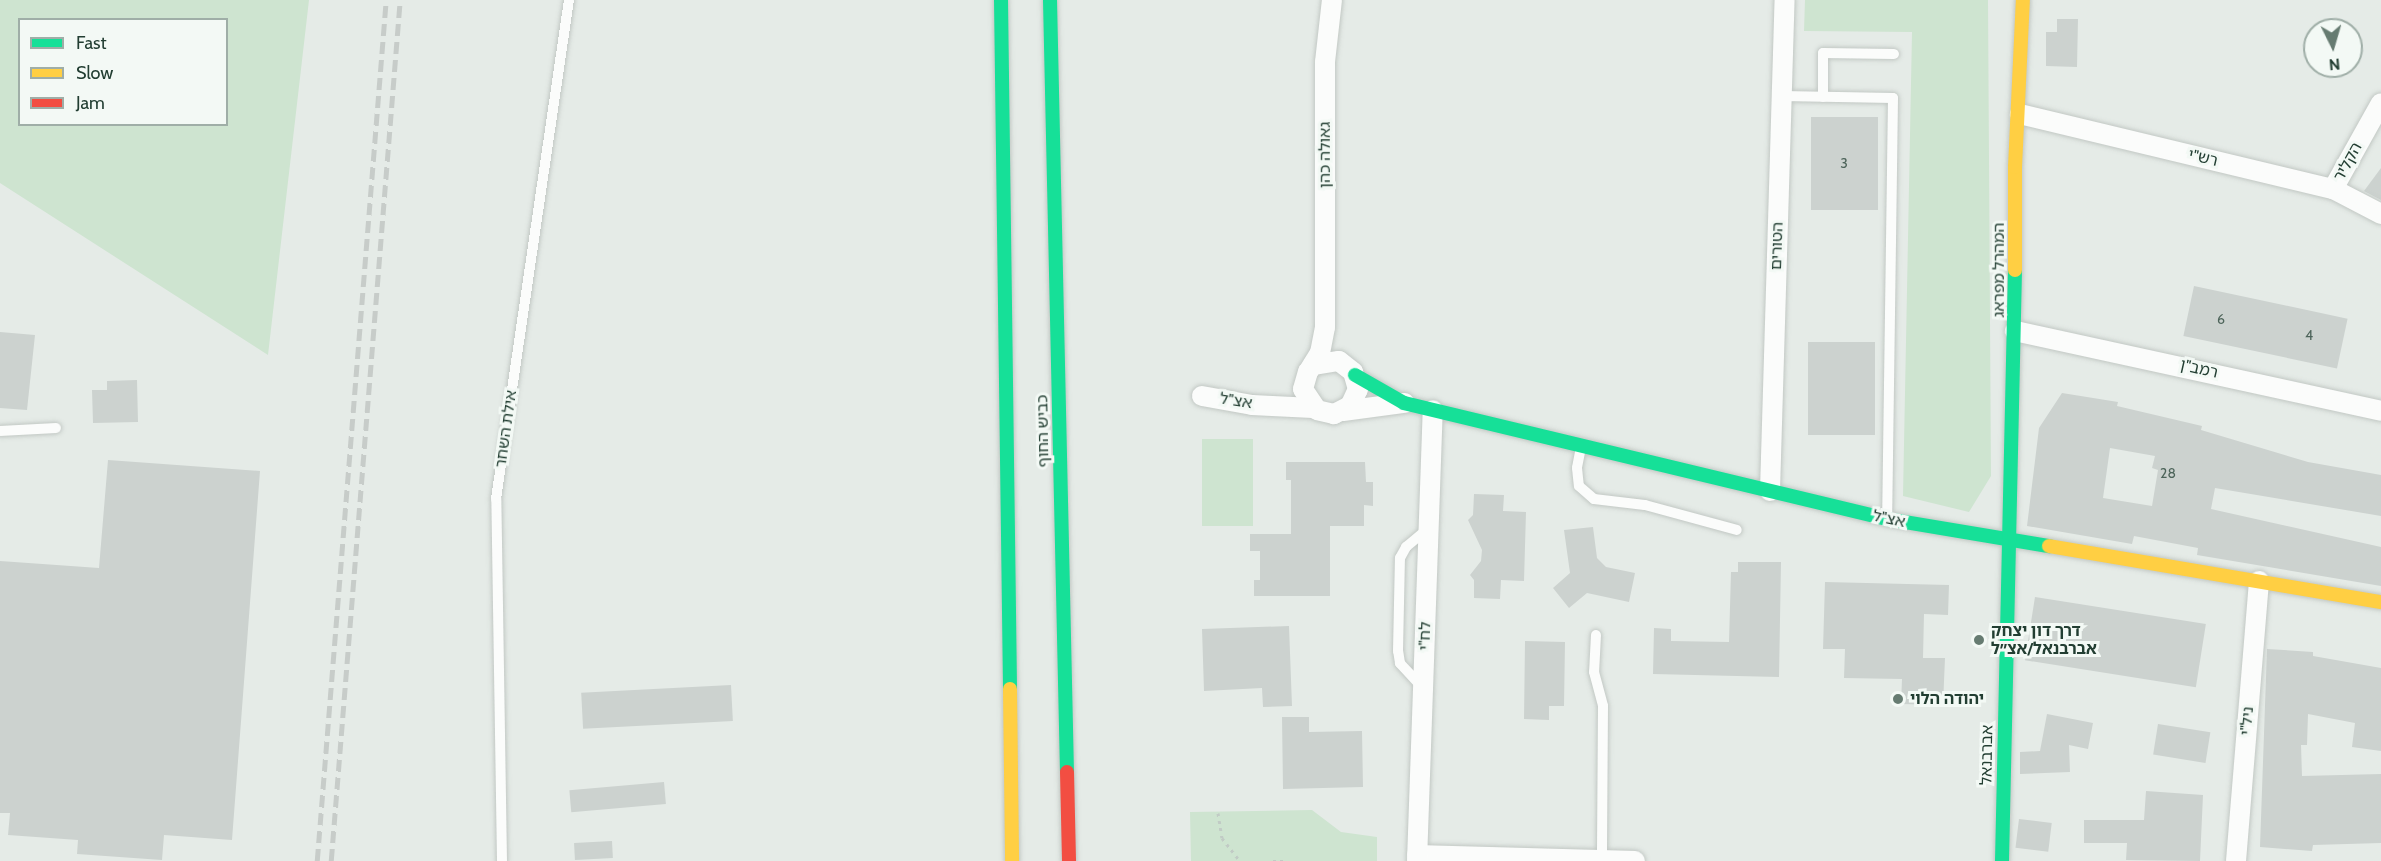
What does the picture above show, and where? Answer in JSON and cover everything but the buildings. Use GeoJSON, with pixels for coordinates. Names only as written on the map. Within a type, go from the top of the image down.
{"type":"FeatureCollection","features":[{"type":"Feature","properties":{"kind":"main road"},"geometry":{"type":"LineString","coordinates":[[1001,0],[1012,861]]}},
{"type":"Feature","properties":{"kind":"main road","name":"כביש החוף"},"geometry":{"type":"LineString","coordinates":[[1050,0],[1069,861]]}},
{"type":"Feature","properties":{"kind":"main road","name":"המהרל מפראג"},"geometry":{"type":"LineString","coordinates":[[2007,541],[2015,331],[2015,167],[2020,114],[2023,0]]}},
{"type":"Feature","properties":{"kind":"main road","name":"אצ\"ל"},"geometry":{"type":"LineString","coordinates":[[1351,370],[1404,403],[1887,519],[2007,541],[2381,602]]}},
{"type":"Feature","properties":{"kind":"main road","name":"אברבנאל"},"geometry":{"type":"LineString","coordinates":[[2002,861],[2007,541]]}},
{"type":"Feature","properties":{"kind":"street","name":"גאולה כהן"},"geometry":{"type":"LineString","coordinates":[[1309,373],[1323,340],[1325,311],[1325,62],[1332,0]]}},
{"type":"Feature","properties":{"kind":"street","name":"הטורים"},"geometry":{"type":"LineString","coordinates":[[1770,491],[1785,0]]}},
{"type":"Feature","properties":{"kind":"street","name":"הקליר"},"geometry":{"type":"LineString","coordinates":[[2333,189],[2381,103]]}},
{"type":"Feature","properties":{"kind":"street","name":"רש\"י"},"geometry":{"type":"LineString","coordinates":[[2020,114],[2333,189],[2381,214]]}},
{"type":"Feature","properties":{"kind":"street","name":"גאולה כהן"},"geometry":{"type":"LineString","coordinates":[[1325,311],[1351,370]]}},
{"type":"Feature","properties":{"kind":"street","name":"רמב\"ן"},"geometry":{"type":"LineString","coordinates":[[2015,331],[2381,411]]}},
{"type":"Feature","properties":{"kind":"street"},"geometry":{"type":"LineString","coordinates":[[1330,360],[1351,370],[1355,398],[1343,411],[1325,413],[1313,408],[1305,398],[1309,373],[1330,360]]}},
{"type":"Feature","properties":{"kind":"street","name":"אצ\"ל"},"geometry":{"type":"LineString","coordinates":[[1271,405],[1289,396],[1309,373]]}},
{"type":"Feature","properties":{"kind":"street","name":"אצ\"ל"},"geometry":{"type":"LineString","coordinates":[[1202,396],[1313,408]]}},
{"type":"Feature","properties":{"kind":"street","name":"אצ\"ל"},"geometry":{"type":"LineString","coordinates":[[1343,411],[1404,403]]}},
{"type":"Feature","properties":{"kind":"street","name":"לח\"י"},"geometry":{"type":"LineString","coordinates":[[1417,858],[1434,410]]}},
{"type":"Feature","properties":{"kind":"street","name":"ניל\"י"},"geometry":{"type":"LineString","coordinates":[[2236,861],[2259,581]]}},
{"type":"Feature","properties":{"kind":"street"},"geometry":{"type":"LineString","coordinates":[[1417,858],[1635,861]]}},
{"type":"Feature","properties":{"kind":"lane","name":"אילת השחר"},"geometry":{"type":"LineString","coordinates":[[502,861],[496,500],[569,0]]}},
{"type":"Feature","properties":{"kind":"lane"},"geometry":{"type":"LineString","coordinates":[[1822,97],[1823,53],[1894,54]]}},
{"type":"Feature","properties":{"kind":"lane"},"geometry":{"type":"LineString","coordinates":[[1782,96],[1893,98],[1887,519]]}},
{"type":"Feature","properties":{"kind":"lane"},"geometry":{"type":"LineString","coordinates":[[0,431],[56,428]]}},
{"type":"Feature","properties":{"kind":"lane"},"geometry":{"type":"LineString","coordinates":[[1581,446],[1577,477],[1579,486],[1594,499],[1645,506],[1737,530]]}},
{"type":"Feature","properties":{"kind":"lane"},"geometry":{"type":"LineString","coordinates":[[1423,688],[1400,663],[1398,651],[1400,558],[1406,547],[1429,528]]}},
{"type":"Feature","properties":{"kind":"lane"},"geometry":{"type":"LineString","coordinates":[[1596,635],[1594,672],[1603,706],[1602,860]]}},
{"type":"Feature","properties":{"kind":"path"},"geometry":{"type":"LineString","coordinates":[[1218,813],[1222,838],[1240,861]]}},
{"type":"Feature","properties":{"kind":"path"},"geometry":{"type":"LineString","coordinates":[[1273,861],[1283,861]]}},
{"type":"Feature","properties":{"kind":"green space"},"geometry":{"type":"Polygon","coordinates":[[[0,0],[309,0],[268,355],[0,183],[0,0]]]}},
{"type":"Feature","properties":{"kind":"green space"},"geometry":{"type":"Polygon","coordinates":[[[1805,0],[1988,0],[1991,476],[1969,512],[1903,496],[1912,32],[1804,31],[1805,0]]]}},
{"type":"Feature","properties":{"kind":"green space"},"geometry":{"type":"Polygon","coordinates":[[[1202,439],[1253,439],[1253,526],[1202,526],[1202,439]]]}},
{"type":"Feature","properties":{"kind":"green space"},"geometry":{"type":"Polygon","coordinates":[[[1312,810],[1341,832],[1377,837],[1377,861],[1191,861],[1190,812],[1312,810]]]}},
{"type":"Feature","properties":{"kind":"railway"},"geometry":{"type":"LineString","coordinates":[[317,861],[386,0]]}},
{"type":"Feature","properties":{"kind":"railway"},"geometry":{"type":"LineString","coordinates":[[331,861],[400,0]]}},
{"type":"Feature","properties":{"kind":"traffic: fast"},"geometry":{"type":"LineString","coordinates":[[1001,0],[1010,689]]}},
{"type":"Feature","properties":{"kind":"traffic: fast"},"geometry":{"type":"LineString","coordinates":[[1050,0],[1067,772]]}},
{"type":"Feature","properties":{"kind":"traffic: fast"},"geometry":{"type":"LineString","coordinates":[[2002,861],[2015,270]]}},
{"type":"Feature","properties":{"kind":"traffic: fast"},"geometry":{"type":"LineString","coordinates":[[1355,375],[1404,403],[1887,519],[2049,546]]}},
{"type":"Feature","properties":{"kind":"traffic: slow"},"geometry":{"type":"LineString","coordinates":[[2015,270],[2015,167],[2023,0]]}},
{"type":"Feature","properties":{"kind":"traffic: slow"},"geometry":{"type":"LineString","coordinates":[[2049,546],[2381,602]]}},
{"type":"Feature","properties":{"kind":"traffic: slow"},"geometry":{"type":"LineString","coordinates":[[1010,689],[1012,861]]}},
{"type":"Feature","properties":{"kind":"traffic: jam"},"geometry":{"type":"LineString","coordinates":[[1067,772],[1069,861]]}},
{"type":"Feature","properties":{"kind":"place","name":"דרך דון יצחק אברבנאל/אצ״ל"},"geometry":{"type":"Point","coordinates":[1979,640]}},
{"type":"Feature","properties":{"kind":"place","name":"יהודה הלוי"},"geometry":{"type":"Point","coordinates":[1898,699]}}]}
